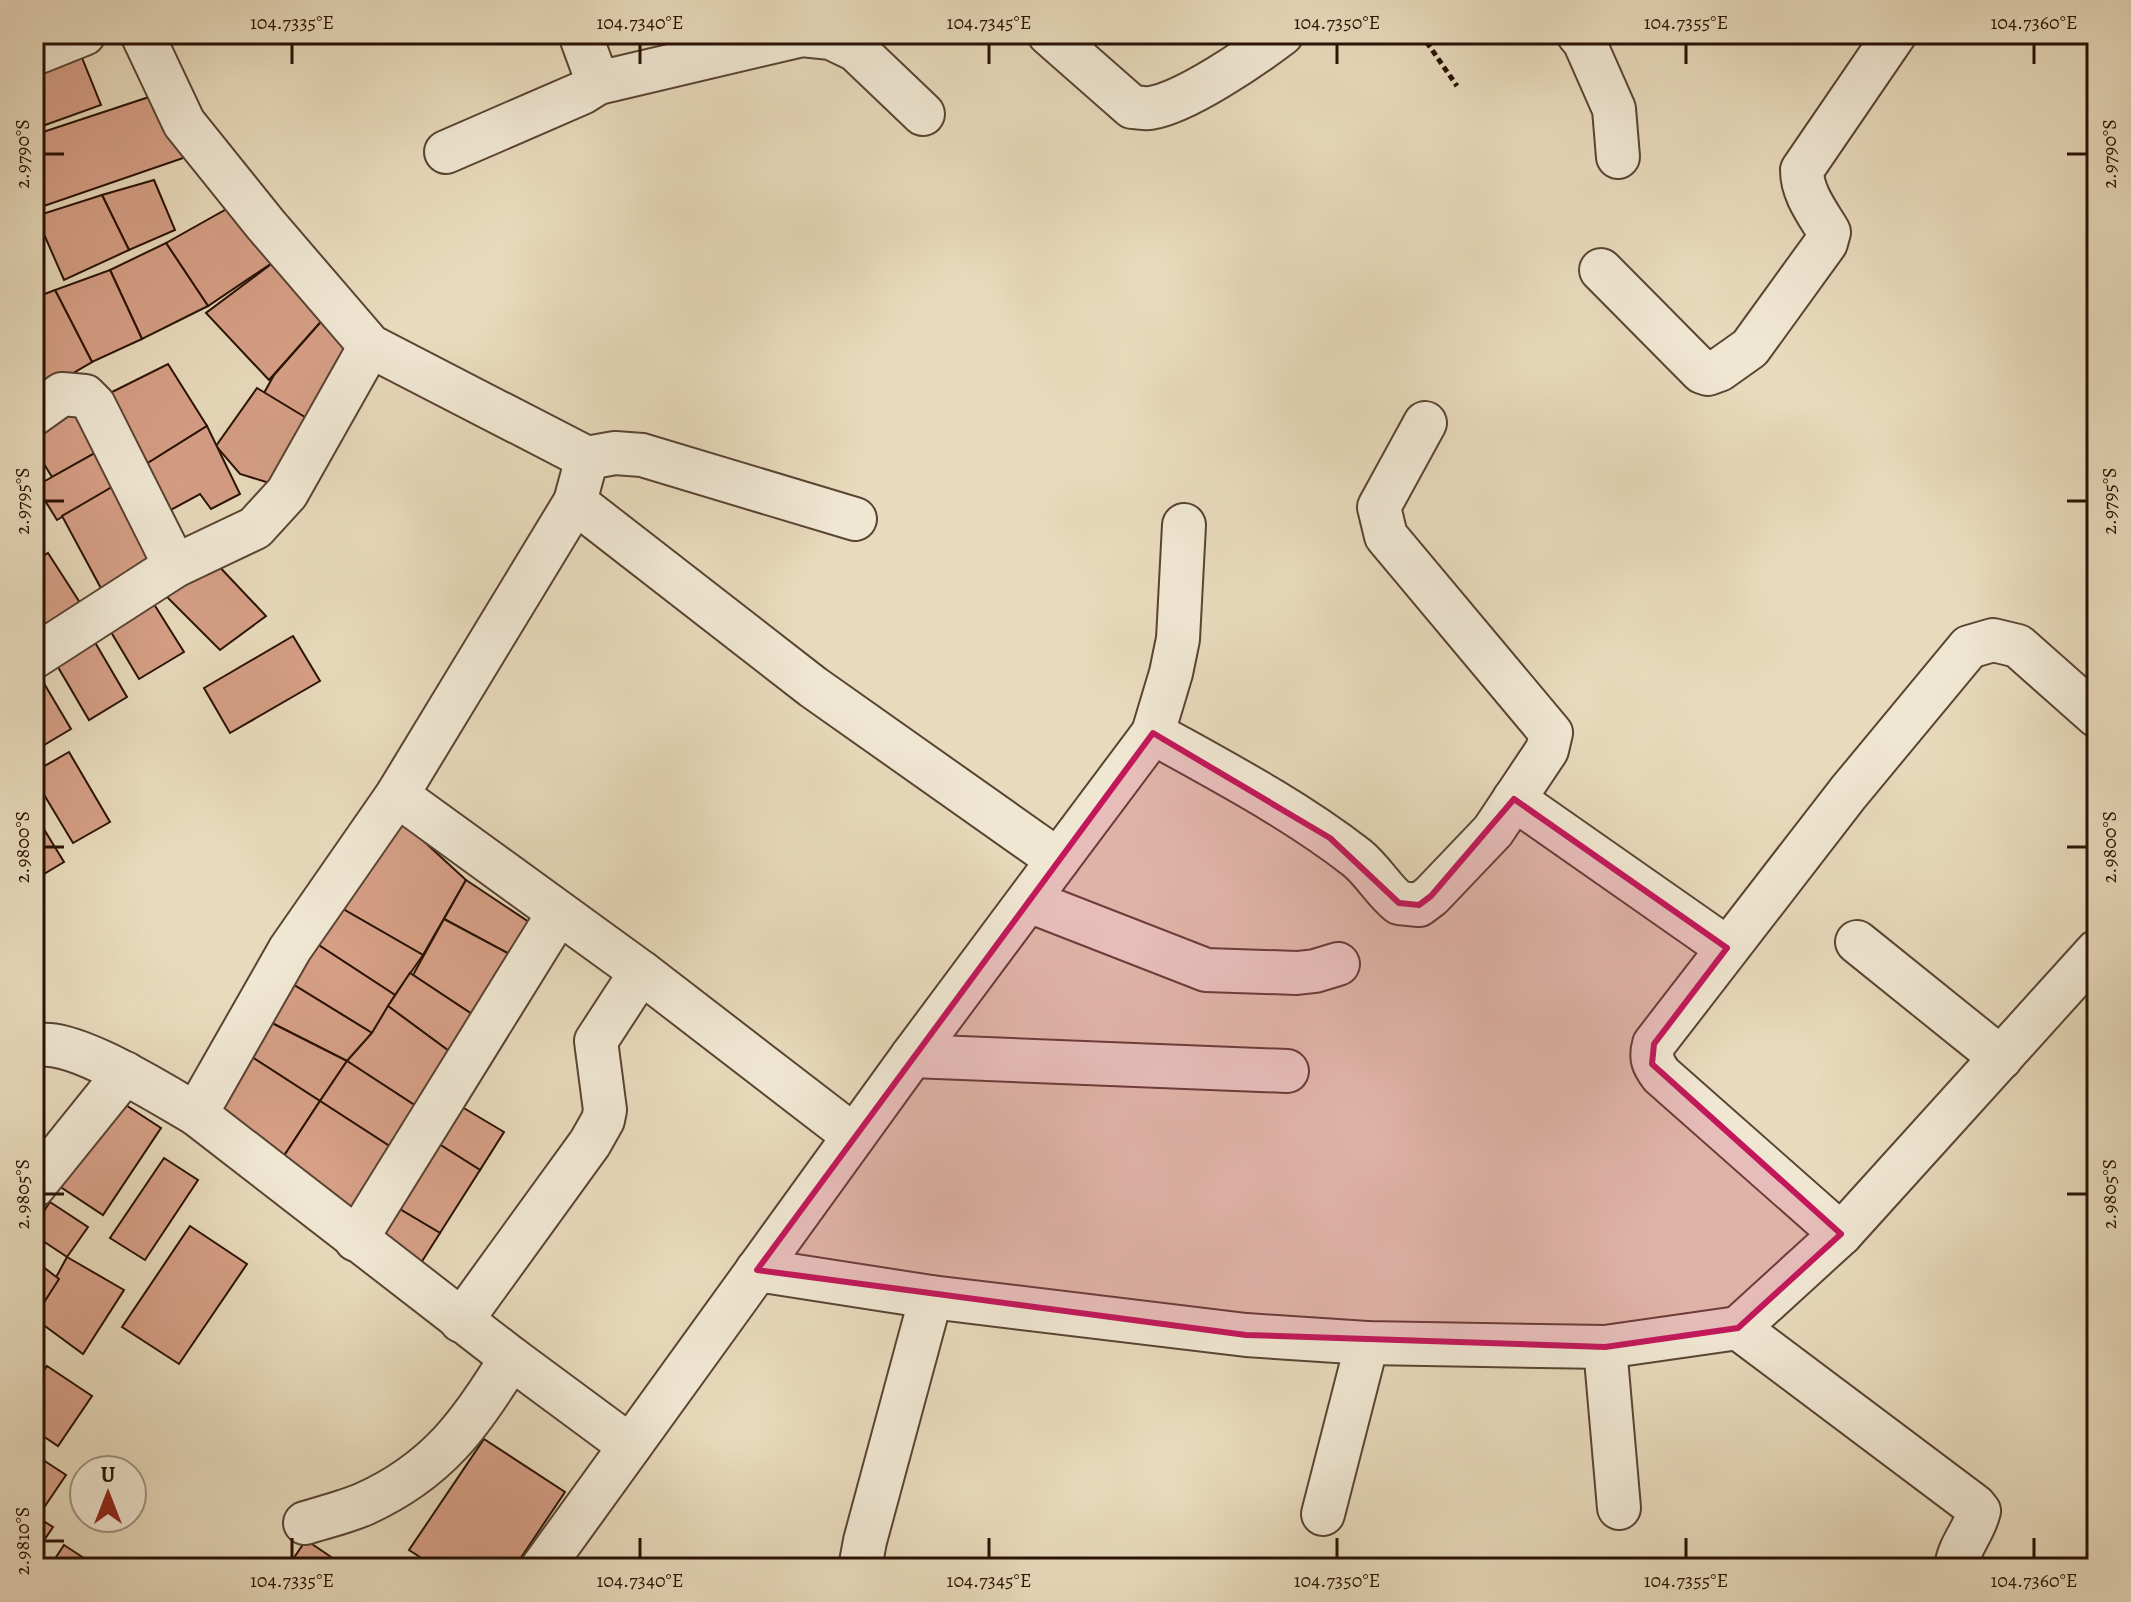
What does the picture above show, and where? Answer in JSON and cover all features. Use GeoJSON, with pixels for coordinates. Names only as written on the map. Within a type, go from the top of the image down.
{"type":"FeatureCollection","features":[{"type":"Feature","properties":{"kind":"street"},"geometry":{"type":"LineString","coordinates":[[34,54],[84,34]]}},
{"type":"Feature","properties":{"kind":"street"},"geometry":{"type":"LineString","coordinates":[[142,34],[184,123],[370,346],[587,458],[615,453],[642,455],[855,519]]}},
{"type":"Feature","properties":{"kind":"street"},"geometry":{"type":"LineString","coordinates":[[580,34],[598,83]]}},
{"type":"Feature","properties":{"kind":"street"},"geometry":{"type":"LineString","coordinates":[[1049,34],[1132,107],[1149,109],[1176,100],[1250,57],[1282,34]]}},
{"type":"Feature","properties":{"kind":"street"},"geometry":{"type":"LineString","coordinates":[[1578,34],[1614,109],[1618,157]]}},
{"type":"Feature","properties":{"kind":"street"},"geometry":{"type":"LineString","coordinates":[[1601,270],[1702,372],[1708,374],[1719,370],[1750,348],[1826,243],[1829,232],[1807,196],[1802,170],[1895,34]]}},
{"type":"Feature","properties":{"kind":"street"},"geometry":{"type":"LineString","coordinates":[[446,152],[582,93],[598,83],[802,35],[831,38],[856,50],[923,114]]}},
{"type":"Feature","properties":{"kind":"street"},"geometry":{"type":"LineString","coordinates":[[34,657],[175,566],[255,528],[287,493],[370,346]]}},
{"type":"Feature","properties":{"kind":"street"},"geometry":{"type":"LineString","coordinates":[[34,414],[62,394],[85,396],[94,405],[175,566]]}},
{"type":"Feature","properties":{"kind":"street"},"geometry":{"type":"LineString","coordinates":[[1153,733],[1277,803],[1330,838],[1361,862],[1399,903],[1419,905],[1431,896],[1493,831],[1547,750],[1551,733],[1386,536],[1379,507],[1425,423]]}},
{"type":"Feature","properties":{"kind":"street"},"geometry":{"type":"LineString","coordinates":[[196,1114],[290,949],[397,795],[575,502],[587,458]]}},
{"type":"Feature","properties":{"kind":"street"},"geometry":{"type":"LineString","coordinates":[[575,502],[813,687],[1058,860]]}},
{"type":"Feature","properties":{"kind":"street"},"geometry":{"type":"LineString","coordinates":[[542,1568],[912,1056],[1153,733],[1178,639],[1184,525]]}},
{"type":"Feature","properties":{"kind":"street"},"geometry":{"type":"LineString","coordinates":[[1841,1234],[1661,1075],[1652,1064],[1654,1044],[1848,793],[1969,647],[1993,640],[2018,646],[2097,716]]}},
{"type":"Feature","properties":{"kind":"street"},"geometry":{"type":"LineString","coordinates":[[397,795],[641,972],[854,1136]]}},
{"type":"Feature","properties":{"kind":"street"},"geometry":{"type":"LineString","coordinates":[[1514,799],[1727,948]]}},
{"type":"Feature","properties":{"kind":"street"},"geometry":{"type":"LineString","coordinates":[[1029,901],[1206,970],[1297,973],[1338,964]]}},
{"type":"Feature","properties":{"kind":"street"},"geometry":{"type":"LineString","coordinates":[[356,1240],[558,914]]}},
{"type":"Feature","properties":{"kind":"street"},"geometry":{"type":"LineString","coordinates":[[1857,942],[2001,1058]]}},
{"type":"Feature","properties":{"kind":"street"},"geometry":{"type":"LineString","coordinates":[[757,1270],[931,1297],[1246,1335],[1367,1343],[1605,1347],[1738,1328],[1841,1234],[2097,951]]}},
{"type":"Feature","properties":{"kind":"street"},"geometry":{"type":"LineString","coordinates":[[461,1321],[590,1143],[603,1120],[605,1110],[596,1041],[641,972]]}},
{"type":"Feature","properties":{"kind":"street"},"geometry":{"type":"LineString","coordinates":[[34,1047],[42,1043],[64,1046],[125,1073],[196,1114],[461,1321],[630,1446]]}},
{"type":"Feature","properties":{"kind":"street"},"geometry":{"type":"LineString","coordinates":[[912,1056],[1287,1071]]}},
{"type":"Feature","properties":{"kind":"street"},"geometry":{"type":"LineString","coordinates":[[34,1186],[125,1073]]}},
{"type":"Feature","properties":{"kind":"street"},"geometry":{"type":"LineString","coordinates":[[860,1568],[931,1297]]}},
{"type":"Feature","properties":{"kind":"street"},"geometry":{"type":"LineString","coordinates":[[1738,1328],[1975,1506],[1979,1511],[1976,1523],[1957,1554],[1956,1568]]}},
{"type":"Feature","properties":{"kind":"street"},"geometry":{"type":"LineString","coordinates":[[1323,1514],[1367,1343]]}},
{"type":"Feature","properties":{"kind":"street"},"geometry":{"type":"LineString","coordinates":[[1605,1347],[1619,1508]]}},
{"type":"Feature","properties":{"kind":"street"},"geometry":{"type":"LineString","coordinates":[[305,1523],[363,1505],[412,1477],[449,1446],[480,1409],[511,1358]]}},
{"type":"Feature","properties":{"kind":"path"},"geometry":{"type":"LineString","coordinates":[[1421,34],[1457,86]]}},
{"type":"Feature","properties":{"kind":"highlighted area"},"geometry":{"type":"Polygon","coordinates":[[[1153,733],[1330,838],[1399,903],[1419,905],[1431,896],[1514,799],[1727,948],[1654,1044],[1652,1064],[1841,1234],[1738,1328],[1605,1347],[1246,1335],[757,1270],[1153,733]]]}},
{"type":"Feature","properties":{"kind":"building"},"geometry":{"type":"Polygon","coordinates":[[[78,48],[101,105],[34,129],[34,66],[78,48]]]}},
{"type":"Feature","properties":{"kind":"building"},"geometry":{"type":"Polygon","coordinates":[[[149,97],[189,156],[38,208],[34,200],[34,135],[149,97]]]}},
{"type":"Feature","properties":{"kind":"building"},"geometry":{"type":"Polygon","coordinates":[[[154,180],[175,230],[129,250],[102,195],[154,180]]]}},
{"type":"Feature","properties":{"kind":"building"},"geometry":{"type":"Polygon","coordinates":[[[102,195],[129,250],[64,280],[36,216],[102,195]]]}},
{"type":"Feature","properties":{"kind":"building"},"geometry":{"type":"Polygon","coordinates":[[[232,206],[278,259],[208,306],[166,243],[232,206]]]}},
{"type":"Feature","properties":{"kind":"building"},"geometry":{"type":"Polygon","coordinates":[[[166,243],[208,306],[142,339],[110,270],[166,243]]]}},
{"type":"Feature","properties":{"kind":"building"},"geometry":{"type":"Polygon","coordinates":[[[278,259],[326,316],[269,380],[206,313],[278,259]]]}},
{"type":"Feature","properties":{"kind":"building"},"geometry":{"type":"Polygon","coordinates":[[[110,270],[142,339],[92,362],[55,290],[110,270]]]}},
{"type":"Feature","properties":{"kind":"building"},"geometry":{"type":"Polygon","coordinates":[[[55,290],[92,362],[39,393],[34,386],[34,298],[55,290]]]}},
{"type":"Feature","properties":{"kind":"building"},"geometry":{"type":"Polygon","coordinates":[[[326,316],[354,347],[313,422],[264,393],[274,375],[326,316]]]}},
{"type":"Feature","properties":{"kind":"building"},"geometry":{"type":"Polygon","coordinates":[[[168,364],[207,426],[143,466],[104,396],[168,364]]]}},
{"type":"Feature","properties":{"kind":"building"},"geometry":{"type":"Polygon","coordinates":[[[257,388],[313,422],[276,485],[240,474],[216,446],[257,388]]]}},
{"type":"Feature","properties":{"kind":"building"},"geometry":{"type":"Polygon","coordinates":[[[72,410],[95,453],[52,477],[34,448],[34,432],[72,410]]]}},
{"type":"Feature","properties":{"kind":"building"},"geometry":{"type":"Polygon","coordinates":[[[207,426],[240,494],[211,509],[200,494],[167,512],[143,466],[207,426]]]}},
{"type":"Feature","properties":{"kind":"building"},"geometry":{"type":"Polygon","coordinates":[[[95,453],[112,487],[57,520],[36,486],[95,453]]]}},
{"type":"Feature","properties":{"kind":"building"},"geometry":{"type":"Polygon","coordinates":[[[112,487],[154,559],[103,592],[62,516],[112,487]]]}},
{"type":"Feature","properties":{"kind":"building"},"geometry":{"type":"Polygon","coordinates":[[[48,553],[84,609],[43,634],[34,620],[34,562],[48,553]]]}},
{"type":"Feature","properties":{"kind":"building"},"geometry":{"type":"Polygon","coordinates":[[[214,561],[266,616],[220,650],[163,593],[214,561]]]}},
{"type":"Feature","properties":{"kind":"building"},"geometry":{"type":"Polygon","coordinates":[[[152,601],[184,652],[139,679],[108,627],[152,601]]]}},
{"type":"Feature","properties":{"kind":"building"},"geometry":{"type":"Polygon","coordinates":[[[293,636],[320,681],[230,733],[204,688],[293,636]]]}},
{"type":"Feature","properties":{"kind":"building"},"geometry":{"type":"Polygon","coordinates":[[[93,639],[127,697],[89,720],[55,662],[93,639]]]}},
{"type":"Feature","properties":{"kind":"building"},"geometry":{"type":"Polygon","coordinates":[[[39,675],[71,729],[34,751],[34,678],[39,675]]]}},
{"type":"Feature","properties":{"kind":"building"},"geometry":{"type":"Polygon","coordinates":[[[69,752],[110,822],[73,843],[34,778],[34,772],[69,752]]]}},
{"type":"Feature","properties":{"kind":"building"},"geometry":{"type":"Polygon","coordinates":[[[34,813],[64,862],[34,880],[34,813]]]}},
{"type":"Feature","properties":{"kind":"building"},"geometry":{"type":"Polygon","coordinates":[[[394,814],[466,880],[423,955],[336,905],[394,814]]]}},
{"type":"Feature","properties":{"kind":"building"},"geometry":{"type":"Polygon","coordinates":[[[466,880],[538,928],[515,957],[444,919],[466,880]]]}},
{"type":"Feature","properties":{"kind":"building"},"geometry":{"type":"Polygon","coordinates":[[[336,905],[423,955],[395,995],[314,942],[336,905]]]}},
{"type":"Feature","properties":{"kind":"building"},"geometry":{"type":"Polygon","coordinates":[[[444,919],[515,957],[478,1018],[413,975],[444,919]]]}},
{"type":"Feature","properties":{"kind":"building"},"geometry":{"type":"Polygon","coordinates":[[[314,942],[395,995],[372,1033],[286,980],[314,942]]]}},
{"type":"Feature","properties":{"kind":"building"},"geometry":{"type":"Polygon","coordinates":[[[410,973],[478,1018],[453,1054],[388,1006],[410,973]]]}},
{"type":"Feature","properties":{"kind":"building"},"geometry":{"type":"Polygon","coordinates":[[[286,980],[372,1033],[347,1061],[262,1018],[286,980]]]}},
{"type":"Feature","properties":{"kind":"building"},"geometry":{"type":"Polygon","coordinates":[[[388,1006],[453,1054],[419,1108],[347,1061],[372,1033],[388,1006]]]}},
{"type":"Feature","properties":{"kind":"building"},"geometry":{"type":"Polygon","coordinates":[[[262,1018],[347,1061],[320,1101],[241,1050],[262,1018]]]}},
{"type":"Feature","properties":{"kind":"building"},"geometry":{"type":"Polygon","coordinates":[[[241,1050],[320,1101],[276,1168],[196,1114],[241,1050]]]}},
{"type":"Feature","properties":{"kind":"building"},"geometry":{"type":"Polygon","coordinates":[[[347,1061],[419,1108],[391,1147],[320,1101],[347,1061]]]}},
{"type":"Feature","properties":{"kind":"building"},"geometry":{"type":"Polygon","coordinates":[[[115,1098],[161,1128],[103,1215],[56,1184],[115,1098]]]}},
{"type":"Feature","properties":{"kind":"building"},"geometry":{"type":"Polygon","coordinates":[[[320,1101],[391,1147],[345,1221],[276,1168],[320,1101]]]}},
{"type":"Feature","properties":{"kind":"building"},"geometry":{"type":"Polygon","coordinates":[[[462,1107],[504,1132],[480,1170],[439,1144],[462,1107]]]}},
{"type":"Feature","properties":{"kind":"building"},"geometry":{"type":"Polygon","coordinates":[[[439,1144],[480,1170],[440,1233],[398,1208],[439,1144]]]}},
{"type":"Feature","properties":{"kind":"building"},"geometry":{"type":"Polygon","coordinates":[[[164,1158],[198,1180],[145,1260],[110,1238],[164,1158]]]}},
{"type":"Feature","properties":{"kind":"building"},"geometry":{"type":"Polygon","coordinates":[[[50,1202],[88,1227],[67,1257],[34,1235],[34,1226],[50,1202]]]}},
{"type":"Feature","properties":{"kind":"building"},"geometry":{"type":"Polygon","coordinates":[[[398,1208],[440,1233],[421,1263],[379,1238],[398,1208]]]}},
{"type":"Feature","properties":{"kind":"building"},"geometry":{"type":"Polygon","coordinates":[[[190,1226],[247,1264],[179,1364],[122,1327],[190,1226]]]}},
{"type":"Feature","properties":{"kind":"building"},"geometry":{"type":"Polygon","coordinates":[[[67,1257],[124,1290],[83,1354],[34,1318],[67,1257]]]}},
{"type":"Feature","properties":{"kind":"building"},"geometry":{"type":"Polygon","coordinates":[[[34,1260],[59,1279],[34,1318],[34,1260]]]}},
{"type":"Feature","properties":{"kind":"building"},"geometry":{"type":"Polygon","coordinates":[[[47,1366],[92,1396],[58,1446],[34,1430],[34,1385],[47,1366]]]}},
{"type":"Feature","properties":{"kind":"building"},"geometry":{"type":"Polygon","coordinates":[[[484,1439],[565,1492],[514,1568],[437,1568],[409,1550],[484,1439]]]}},
{"type":"Feature","properties":{"kind":"building"},"geometry":{"type":"Polygon","coordinates":[[[34,1454],[66,1475],[39,1515],[34,1512],[34,1454]]]}},
{"type":"Feature","properties":{"kind":"building"},"geometry":{"type":"Polygon","coordinates":[[[34,1515],[53,1527],[34,1555],[34,1515]]]}},
{"type":"Feature","properties":{"kind":"building"},"geometry":{"type":"Polygon","coordinates":[[[306,1540],[340,1563],[337,1568],[287,1568],[306,1540]]]}},
{"type":"Feature","properties":{"kind":"building"},"geometry":{"type":"Polygon","coordinates":[[[64,1545],[99,1568],[49,1568],[64,1545]]]}}]}
